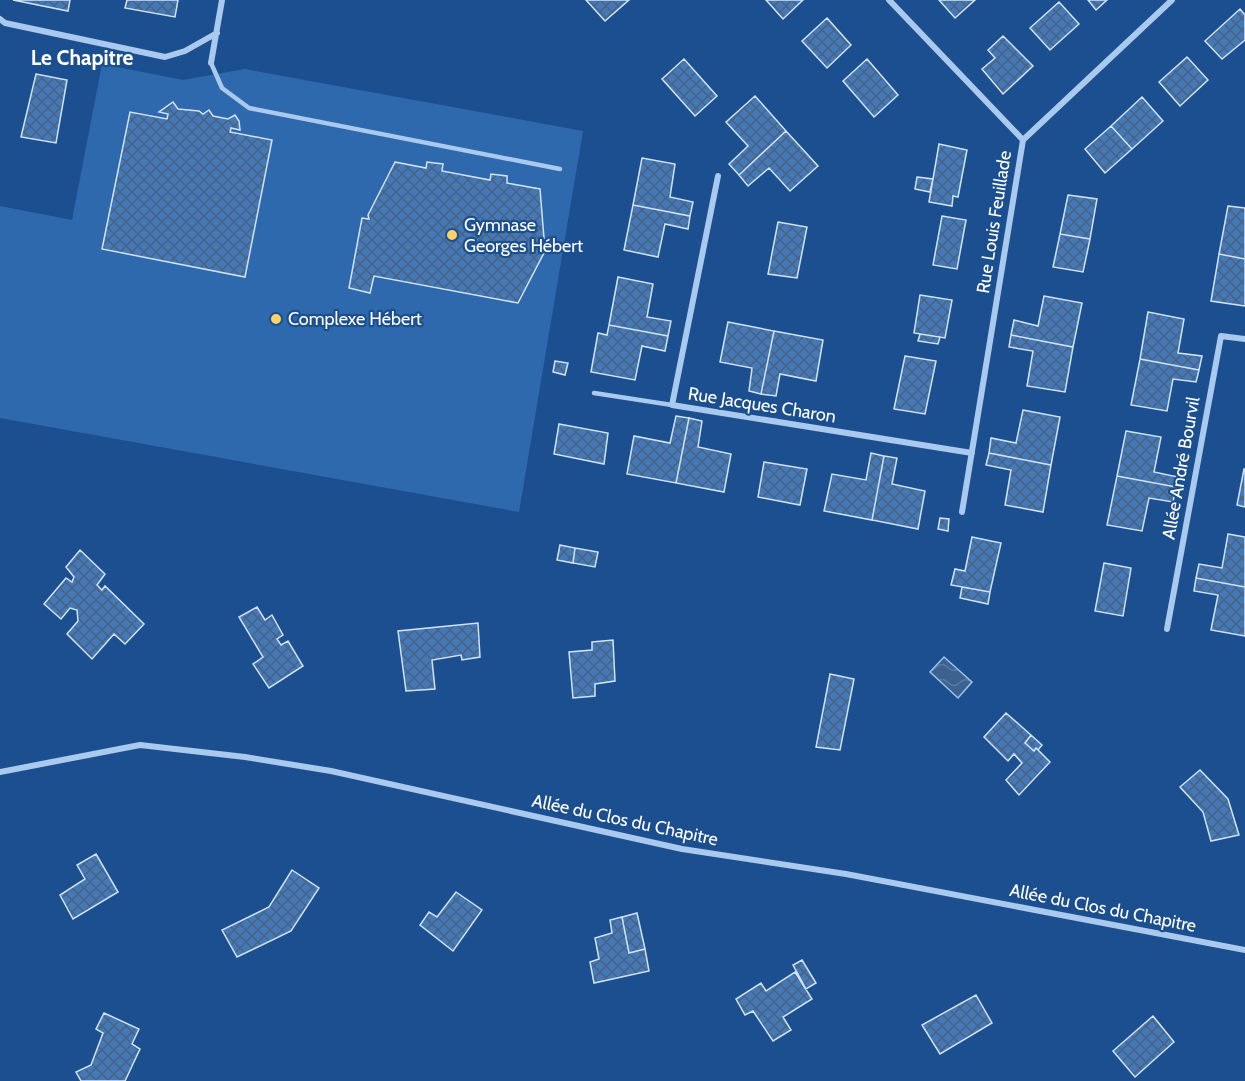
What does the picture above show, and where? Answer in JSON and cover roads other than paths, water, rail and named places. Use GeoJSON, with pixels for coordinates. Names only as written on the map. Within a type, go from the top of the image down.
{"type":"FeatureCollection","features":[{"type":"Feature","properties":{"kind":"street"},"geometry":{"type":"LineString","coordinates":[[212,63],[222,0]]}},
{"type":"Feature","properties":{"kind":"street"},"geometry":{"type":"LineString","coordinates":[[889,0],[1023,140]]}},
{"type":"Feature","properties":{"kind":"street","name":"Rue Louis Feuillade"},"geometry":{"type":"LineString","coordinates":[[962,512],[1023,140],[1173,0]]}},
{"type":"Feature","properties":{"kind":"street"},"geometry":{"type":"LineString","coordinates":[[0,19],[5,23],[165,57],[185,51],[217,33]]}},
{"type":"Feature","properties":{"kind":"street","name":"Rue Jacques Charon"},"geometry":{"type":"LineString","coordinates":[[718,176],[672,405],[972,453]]}},
{"type":"Feature","properties":{"kind":"street","name":"Allée André Bourvil"},"geometry":{"type":"LineString","coordinates":[[1167,629],[1221,336],[1245,339]]}},
{"type":"Feature","properties":{"kind":"street","name":"Allée du Clos du Chapitre"},"geometry":{"type":"LineString","coordinates":[[0,772],[140,745],[245,757],[331,771],[682,849],[846,874],[1245,950]]}},
{"type":"Feature","properties":{"kind":"lane"},"geometry":{"type":"LineString","coordinates":[[212,63],[222,88],[249,108],[560,169]]}},
{"type":"Feature","properties":{"kind":"lane"},"geometry":{"type":"LineString","coordinates":[[594,393],[672,405]]}},
{"type":"Feature","properties":{"kind":"water"},"geometry":{"type":"Polygon","coordinates":[[[944,657],[972,682],[958,698],[930,672],[944,657]]]}},
{"type":"Feature","properties":{"kind":"place","name":"Gymnase Georges Hébert"},"geometry":{"type":"Point","coordinates":[452,235]}},
{"type":"Feature","properties":{"kind":"place","name":"Complexe Hébert"},"geometry":{"type":"Point","coordinates":[276,319]}},
{"type":"Feature","properties":{"kind":"district","name":"Le Chapitre"},"geometry":{"type":"Point","coordinates":[82,57]}}]}
